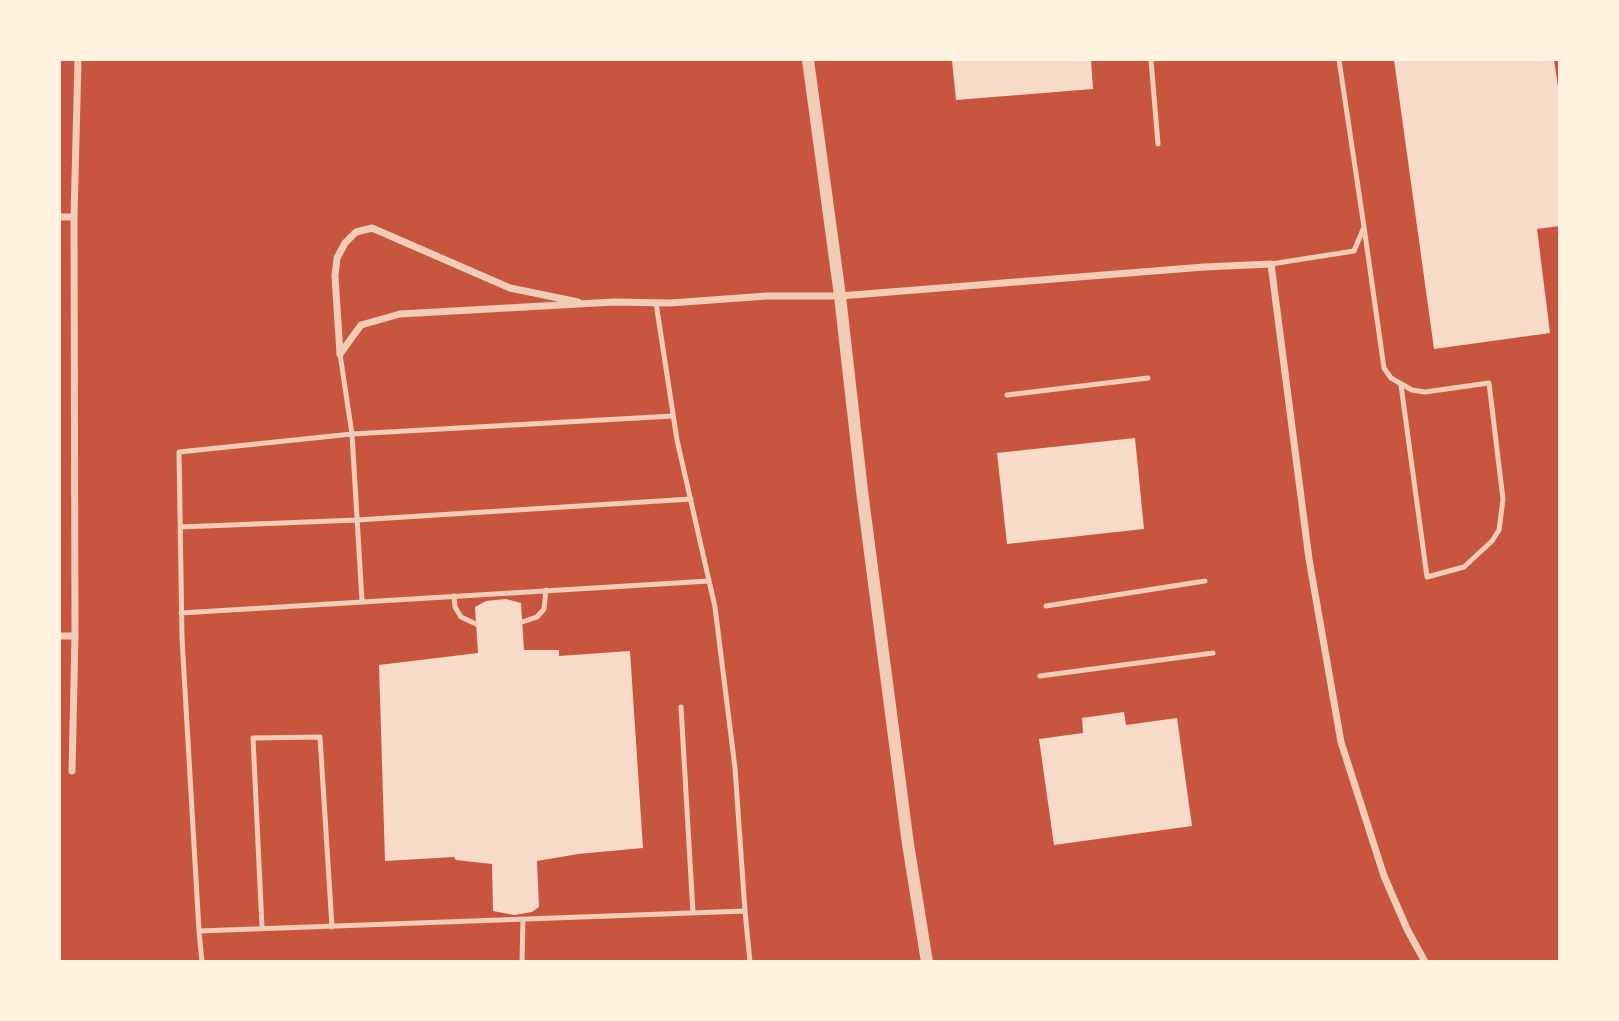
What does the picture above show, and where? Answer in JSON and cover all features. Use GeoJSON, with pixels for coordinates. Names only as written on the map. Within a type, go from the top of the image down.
{"type":"FeatureCollection","features":[{"type":"Feature","properties":{"kind":"street"},"geometry":{"type":"LineString","coordinates":[[72,771],[75,636],[74,217],[78,60]]}},
{"type":"Feature","properties":{"kind":"street"},"geometry":{"type":"LineString","coordinates":[[808,60],[840,296],[895,749],[927,961]]}},
{"type":"Feature","properties":{"kind":"street"},"geometry":{"type":"LineString","coordinates":[[60,217],[74,217]]}},
{"type":"Feature","properties":{"kind":"street"},"geometry":{"type":"LineString","coordinates":[[340,354],[335,276],[337,258],[345,243],[356,232],[372,228],[510,288],[589,304]]}},
{"type":"Feature","properties":{"kind":"street"},"geometry":{"type":"LineString","coordinates":[[340,354],[361,325],[400,314],[766,296],[840,296],[1271,264],[1309,559],[1340,743],[1384,876],[1407,929],[1425,961]]}},
{"type":"Feature","properties":{"kind":"street"},"geometry":{"type":"LineString","coordinates":[[60,636],[75,636]]}},
{"type":"Feature","properties":{"kind":"lane"},"geometry":{"type":"LineString","coordinates":[[1151,60],[1158,144]]}},
{"type":"Feature","properties":{"kind":"lane"},"geometry":{"type":"LineString","coordinates":[[1339,60],[1384,368],[1391,378],[1401,385],[1425,391],[1489,383],[1503,499],[1499,530],[1492,541],[1464,567],[1427,577],[1401,385]]}},
{"type":"Feature","properties":{"kind":"lane"},"geometry":{"type":"LineString","coordinates":[[1271,264],[1354,251],[1364,227]]}},
{"type":"Feature","properties":{"kind":"lane"},"geometry":{"type":"LineString","coordinates":[[656,303],[673,416],[715,607],[735,768],[750,961]]}},
{"type":"Feature","properties":{"kind":"lane"},"geometry":{"type":"LineString","coordinates":[[340,354],[352,434],[362,601]]}},
{"type":"Feature","properties":{"kind":"lane"},"geometry":{"type":"LineString","coordinates":[[1007,395],[1148,378]]}},
{"type":"Feature","properties":{"kind":"lane"},"geometry":{"type":"LineString","coordinates":[[202,961],[181,613],[179,452],[352,434],[673,416]]}},
{"type":"Feature","properties":{"kind":"lane"},"geometry":{"type":"LineString","coordinates":[[180,527],[357,520],[691,499]]}},
{"type":"Feature","properties":{"kind":"lane"},"geometry":{"type":"LineString","coordinates":[[181,613],[709,581]]}},
{"type":"Feature","properties":{"kind":"lane"},"geometry":{"type":"LineString","coordinates":[[1046,606],[1205,581]]}},
{"type":"Feature","properties":{"kind":"lane"},"geometry":{"type":"LineString","coordinates":[[522,622],[537,617],[544,609],[546,590]]}},
{"type":"Feature","properties":{"kind":"lane"},"geometry":{"type":"LineString","coordinates":[[454,596],[455,607],[461,617],[476,624]]}},
{"type":"Feature","properties":{"kind":"lane"},"geometry":{"type":"LineString","coordinates":[[1040,676],[1213,653]]}},
{"type":"Feature","properties":{"kind":"lane"},"geometry":{"type":"LineString","coordinates":[[681,707],[693,913]]}},
{"type":"Feature","properties":{"kind":"lane"},"geometry":{"type":"LineString","coordinates":[[262,928],[253,738],[320,737],[332,927]]}},
{"type":"Feature","properties":{"kind":"lane"},"geometry":{"type":"LineString","coordinates":[[199,931],[745,911]]}},
{"type":"Feature","properties":{"kind":"lane"},"geometry":{"type":"LineString","coordinates":[[522,961],[523,919]]}},
{"type":"Feature","properties":{"kind":"building"},"geometry":{"type":"Polygon","coordinates":[[[952,60],[1091,60],[1093,89],[956,100],[952,60]]]}},
{"type":"Feature","properties":{"kind":"building"},"geometry":{"type":"Polygon","coordinates":[[[1394,60],[1554,60],[1560,100],[1560,226],[1537,229],[1550,333],[1434,349],[1394,60]]]}},
{"type":"Feature","properties":{"kind":"building"},"geometry":{"type":"Polygon","coordinates":[[[1135,438],[1144,529],[1007,544],[997,453],[1135,438]]]}},
{"type":"Feature","properties":{"kind":"building"},"geometry":{"type":"Polygon","coordinates":[[[506,599],[521,603],[524,650],[559,650],[559,656],[630,651],[643,848],[537,861],[539,907],[532,912],[514,915],[493,911],[492,864],[456,860],[454,857],[385,861],[379,665],[478,653],[475,607],[486,601],[506,599]]]}},
{"type":"Feature","properties":{"kind":"building"},"geometry":{"type":"Polygon","coordinates":[[[1124,712],[1126,725],[1177,718],[1192,826],[1054,845],[1039,739],[1083,733],[1082,718],[1124,712]]]}}]}
